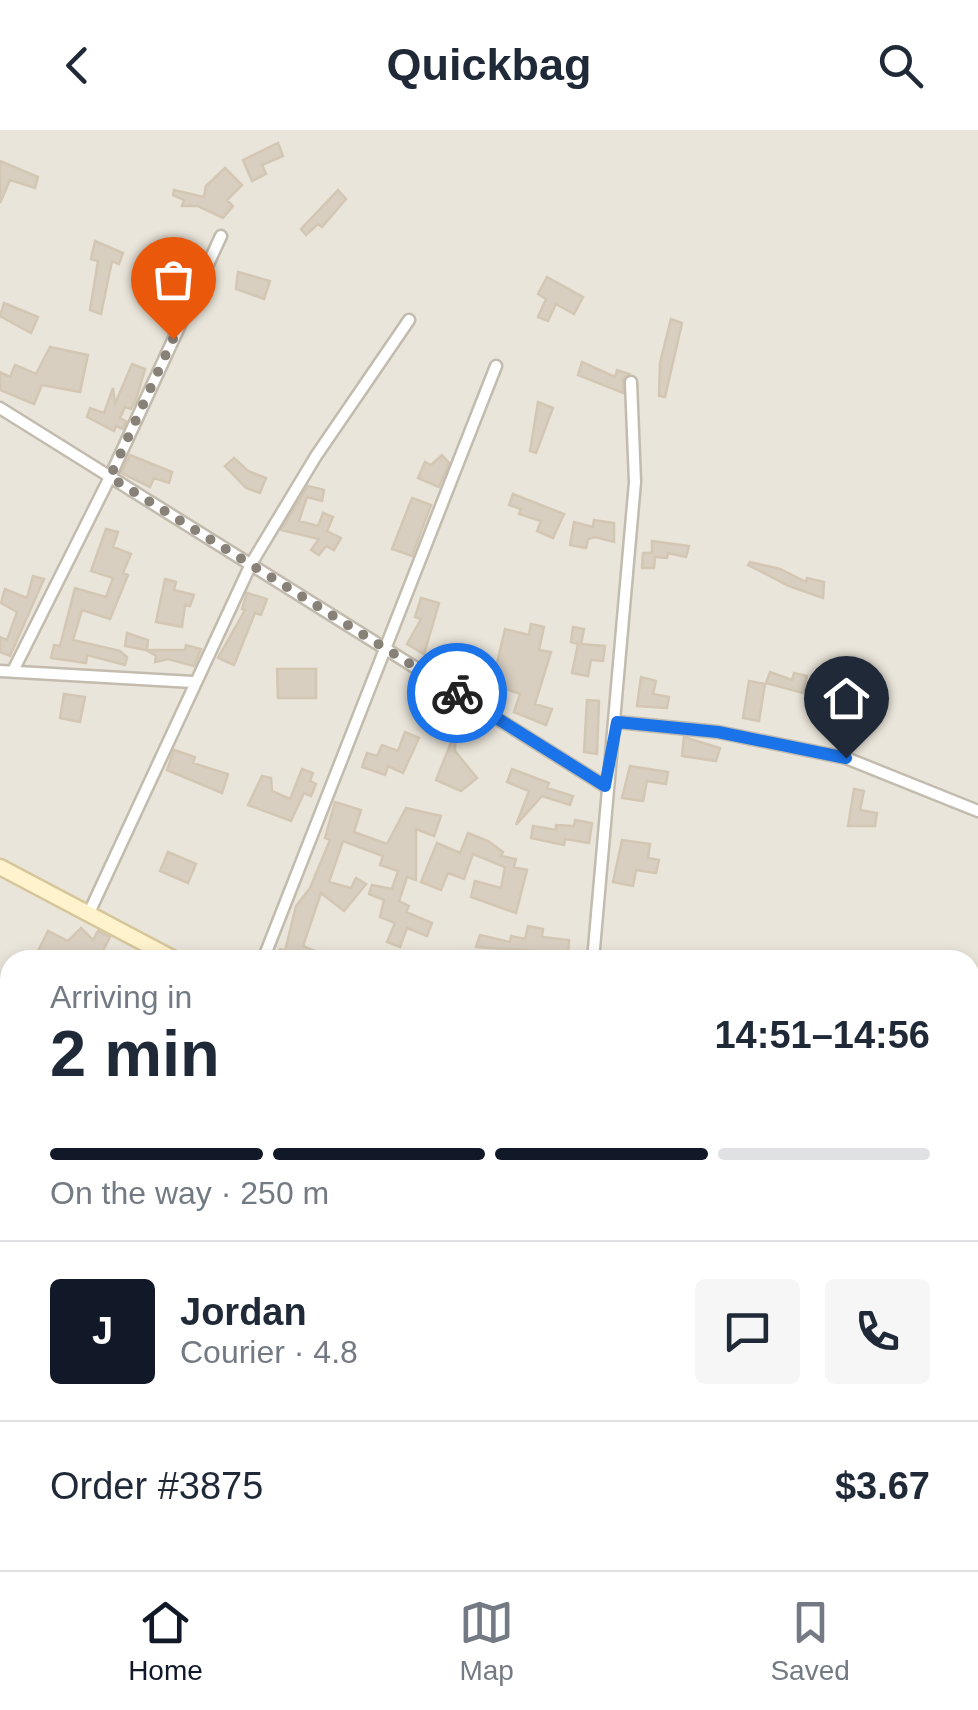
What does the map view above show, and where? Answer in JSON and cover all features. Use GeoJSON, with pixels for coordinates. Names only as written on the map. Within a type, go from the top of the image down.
{"type":"FeatureCollection","features":[{"type":"Feature","properties":{"kind":"main road"},"geometry":{"type":"LineString","coordinates":[[0,867],[157,950]]}},
{"type":"Feature","properties":{"kind":"street"},"geometry":{"type":"LineString","coordinates":[[13,672],[110,477],[220,236]]}},
{"type":"Feature","properties":{"kind":"street"},"geometry":{"type":"LineString","coordinates":[[88,914],[250,564],[316,456],[409,320]]}},
{"type":"Feature","properties":{"kind":"street"},"geometry":{"type":"LineString","coordinates":[[267,950],[496,366]]}},
{"type":"Feature","properties":{"kind":"street"},"geometry":{"type":"LineString","coordinates":[[594,950],[605,786],[617,722],[635,482],[631,382]]}},
{"type":"Feature","properties":{"kind":"street"},"geometry":{"type":"LineString","coordinates":[[0,408],[605,786]]}},
{"type":"Feature","properties":{"kind":"street"},"geometry":{"type":"LineString","coordinates":[[0,670],[194,682]]}},
{"type":"Feature","properties":{"kind":"street"},"geometry":{"type":"LineString","coordinates":[[617,722],[718,732],[846,758],[978,811]]}},
{"type":"Feature","properties":{"kind":"shaded area"},"geometry":{"type":"Polygon","coordinates":[[[0,130],[978,130],[978,950],[0,950],[0,130]]]}},
{"type":"Feature","properties":{"kind":"building"},"geometry":{"type":"Polygon","coordinates":[[[278,143],[283,156],[262,165],[266,174],[252,181],[243,160],[278,143]]]}},
{"type":"Feature","properties":{"kind":"building"},"geometry":{"type":"Polygon","coordinates":[[[0,161],[38,177],[35,188],[10,180],[0,203],[0,161]]]}},
{"type":"Feature","properties":{"kind":"building"},"geometry":{"type":"Polygon","coordinates":[[[225,168],[242,185],[227,200],[233,206],[223,218],[198,206],[182,206],[184,200],[173,195],[174,190],[204,197],[206,186],[225,168]]]}},
{"type":"Feature","properties":{"kind":"building"},"geometry":{"type":"Polygon","coordinates":[[[338,190],[346,199],[322,227],[318,224],[306,235],[301,229],[338,190]]]}},
{"type":"Feature","properties":{"kind":"building"},"geometry":{"type":"Polygon","coordinates":[[[95,241],[123,253],[119,264],[112,261],[101,314],[90,310],[98,261],[91,259],[95,241]]]}},
{"type":"Feature","properties":{"kind":"building"},"geometry":{"type":"Polygon","coordinates":[[[238,272],[270,281],[264,299],[236,289],[238,272]]]}},
{"type":"Feature","properties":{"kind":"building"},"geometry":{"type":"Polygon","coordinates":[[[547,277],[583,297],[574,314],[556,304],[548,321],[538,317],[546,299],[538,294],[547,277]]]}},
{"type":"Feature","properties":{"kind":"building"},"geometry":{"type":"Polygon","coordinates":[[[4,303],[38,317],[31,333],[0,316],[4,303]]]}},
{"type":"Feature","properties":{"kind":"building"},"geometry":{"type":"Polygon","coordinates":[[[671,319],[682,323],[665,397],[659,396],[660,363],[671,319]]]}},
{"type":"Feature","properties":{"kind":"building"},"geometry":{"type":"Polygon","coordinates":[[[50,347],[88,355],[80,392],[42,385],[34,404],[0,390],[0,372],[10,377],[15,365],[36,374],[50,347]]]}},
{"type":"Feature","properties":{"kind":"building"},"geometry":{"type":"Polygon","coordinates":[[[582,362],[615,377],[617,370],[629,374],[623,379],[623,393],[578,375],[582,362]]]}},
{"type":"Feature","properties":{"kind":"building"},"geometry":{"type":"Polygon","coordinates":[[[132,364],[145,369],[136,400],[131,409],[125,407],[120,418],[126,421],[123,429],[116,426],[114,431],[87,417],[90,408],[104,413],[113,388],[115,404],[132,364]]]}},
{"type":"Feature","properties":{"kind":"building"},"geometry":{"type":"Polygon","coordinates":[[[538,402],[553,408],[536,453],[530,451],[538,402]]]}},
{"type":"Feature","properties":{"kind":"building"},"geometry":{"type":"Polygon","coordinates":[[[130,455],[172,472],[169,483],[154,478],[150,487],[121,473],[130,455]]]}},
{"type":"Feature","properties":{"kind":"building"},"geometry":{"type":"Polygon","coordinates":[[[442,455],[449,463],[439,487],[418,478],[425,462],[431,465],[442,455]]]}},
{"type":"Feature","properties":{"kind":"building"},"geometry":{"type":"Polygon","coordinates":[[[234,458],[248,471],[266,478],[260,493],[246,488],[225,466],[234,458]]]}},
{"type":"Feature","properties":{"kind":"building"},"geometry":{"type":"Polygon","coordinates":[[[308,486],[324,490],[322,501],[307,497],[299,521],[318,526],[323,513],[333,517],[327,531],[341,538],[334,550],[326,546],[319,555],[311,550],[319,539],[281,530],[308,486]]]}},
{"type":"Feature","properties":{"kind":"building"},"geometry":{"type":"Polygon","coordinates":[[[513,494],[564,514],[553,538],[537,531],[541,521],[519,514],[521,509],[509,505],[513,494]]]}},
{"type":"Feature","properties":{"kind":"building"},"geometry":{"type":"Polygon","coordinates":[[[412,498],[431,505],[412,556],[392,549],[412,498]]]}},
{"type":"Feature","properties":{"kind":"building"},"geometry":{"type":"Polygon","coordinates":[[[594,520],[614,523],[614,542],[595,537],[588,539],[586,548],[570,545],[574,522],[593,527],[594,520]]]}},
{"type":"Feature","properties":{"kind":"building"},"geometry":{"type":"Polygon","coordinates":[[[106,529],[118,532],[113,547],[131,554],[123,573],[128,575],[110,619],[82,610],[73,640],[120,651],[127,657],[125,665],[87,655],[86,663],[51,658],[54,645],[60,646],[75,588],[106,597],[113,578],[91,571],[106,529]]]}},
{"type":"Feature","properties":{"kind":"building"},"geometry":{"type":"Polygon","coordinates":[[[652,541],[689,546],[686,557],[668,553],[667,558],[655,557],[654,568],[642,568],[643,553],[652,553],[652,541]]]}},
{"type":"Feature","properties":{"kind":"building"},"geometry":{"type":"Polygon","coordinates":[[[750,562],[780,569],[806,582],[807,578],[824,582],[823,598],[789,586],[748,565],[750,562]]]}},
{"type":"Feature","properties":{"kind":"building"},"geometry":{"type":"Polygon","coordinates":[[[33,576],[44,579],[10,656],[0,652],[0,637],[7,640],[17,612],[1,603],[5,589],[27,598],[33,576]]]}},
{"type":"Feature","properties":{"kind":"building"},"geometry":{"type":"Polygon","coordinates":[[[165,579],[176,582],[174,590],[194,595],[190,606],[185,605],[182,627],[156,622],[165,579]]]}},
{"type":"Feature","properties":{"kind":"building"},"geometry":{"type":"Polygon","coordinates":[[[247,593],[267,599],[261,615],[255,613],[234,665],[218,658],[245,610],[242,609],[247,593]]]}},
{"type":"Feature","properties":{"kind":"building"},"geometry":{"type":"Polygon","coordinates":[[[421,598],[439,603],[424,654],[407,644],[421,619],[415,617],[421,598]]]}},
{"type":"Feature","properties":{"kind":"building"},"geometry":{"type":"Polygon","coordinates":[[[531,624],[544,627],[539,650],[551,652],[535,704],[552,709],[546,725],[514,712],[520,694],[503,688],[493,701],[484,696],[493,680],[505,629],[529,635],[531,624]]]}},
{"type":"Feature","properties":{"kind":"building"},"geometry":{"type":"Polygon","coordinates":[[[573,627],[584,629],[581,644],[605,646],[603,661],[591,660],[588,676],[572,673],[578,644],[571,642],[573,627]]]}},
{"type":"Feature","properties":{"kind":"building"},"geometry":{"type":"Polygon","coordinates":[[[127,633],[148,640],[147,650],[185,650],[186,645],[201,649],[194,666],[168,659],[155,662],[156,656],[146,650],[125,646],[127,633]]]}},
{"type":"Feature","properties":{"kind":"building"},"geometry":{"type":"Polygon","coordinates":[[[277,669],[316,669],[316,698],[278,698],[277,669]]]}},
{"type":"Feature","properties":{"kind":"building"},"geometry":{"type":"Polygon","coordinates":[[[770,672],[792,680],[794,673],[807,676],[803,693],[766,683],[770,672]]]}},
{"type":"Feature","properties":{"kind":"building"},"geometry":{"type":"Polygon","coordinates":[[[641,677],[656,681],[653,694],[669,697],[667,708],[637,706],[641,677]]]}},
{"type":"Feature","properties":{"kind":"building"},"geometry":{"type":"Polygon","coordinates":[[[749,681],[765,684],[759,721],[743,718],[749,681]]]}},
{"type":"Feature","properties":{"kind":"building"},"geometry":{"type":"Polygon","coordinates":[[[64,694],[85,697],[80,722],[60,718],[64,694]]]}},
{"type":"Feature","properties":{"kind":"building"},"geometry":{"type":"Polygon","coordinates":[[[587,700],[599,701],[597,754],[584,752],[587,700]]]}},
{"type":"Feature","properties":{"kind":"building"},"geometry":{"type":"Polygon","coordinates":[[[456,730],[455,751],[477,778],[461,791],[436,780],[456,730]]]}},
{"type":"Feature","properties":{"kind":"building"},"geometry":{"type":"Polygon","coordinates":[[[405,732],[419,738],[403,773],[388,766],[385,775],[362,767],[367,753],[377,756],[382,745],[398,751],[405,732]]]}},
{"type":"Feature","properties":{"kind":"building"},"geometry":{"type":"Polygon","coordinates":[[[684,737],[720,748],[716,761],[682,756],[684,737]]]}},
{"type":"Feature","properties":{"kind":"building"},"geometry":{"type":"Polygon","coordinates":[[[174,750],[195,757],[193,763],[228,774],[222,793],[167,770],[174,750]]]}},
{"type":"Feature","properties":{"kind":"building"},"geometry":{"type":"Polygon","coordinates":[[[630,766],[668,772],[666,784],[647,781],[643,801],[622,798],[630,766]]]}},
{"type":"Feature","properties":{"kind":"building"},"geometry":{"type":"Polygon","coordinates":[[[302,769],[313,773],[310,781],[316,784],[311,796],[304,793],[291,821],[248,805],[262,776],[271,778],[272,791],[290,799],[302,769]]]}},
{"type":"Feature","properties":{"kind":"building"},"geometry":{"type":"Polygon","coordinates":[[[512,769],[549,783],[547,788],[573,796],[570,805],[542,796],[516,825],[529,791],[507,782],[512,769]]]}},
{"type":"Feature","properties":{"kind":"building"},"geometry":{"type":"Polygon","coordinates":[[[854,789],[864,791],[860,810],[877,813],[875,826],[848,826],[854,789]]]}},
{"type":"Feature","properties":{"kind":"building"},"geometry":{"type":"Polygon","coordinates":[[[335,802],[361,810],[354,832],[387,844],[406,808],[441,816],[434,836],[416,829],[416,880],[407,877],[399,901],[409,906],[406,912],[432,923],[427,936],[407,928],[400,947],[387,942],[395,923],[380,917],[384,900],[369,894],[372,885],[392,889],[398,871],[380,865],[383,856],[343,841],[329,882],[351,888],[356,878],[366,884],[344,911],[321,893],[303,946],[312,950],[285,950],[296,906],[310,888],[330,840],[325,838],[335,802]]]}},
{"type":"Feature","properties":{"kind":"building"},"geometry":{"type":"Polygon","coordinates":[[[575,820],[592,823],[589,843],[565,839],[564,845],[531,838],[533,826],[556,830],[556,825],[574,826],[575,820]]]}},
{"type":"Feature","properties":{"kind":"building"},"geometry":{"type":"Polygon","coordinates":[[[468,833],[488,841],[503,852],[501,856],[516,859],[514,867],[527,870],[516,913],[471,897],[475,881],[501,888],[505,867],[473,854],[464,879],[448,873],[441,890],[421,882],[437,843],[460,853],[468,833]]]}},
{"type":"Feature","properties":{"kind":"building"},"geometry":{"type":"Polygon","coordinates":[[[622,840],[650,844],[648,858],[659,860],[656,873],[636,870],[633,886],[613,882],[622,840]]]}},
{"type":"Feature","properties":{"kind":"building"},"geometry":{"type":"Polygon","coordinates":[[[168,852],[196,864],[188,883],[160,871],[168,852]]]}},
{"type":"Feature","properties":{"kind":"building"},"geometry":{"type":"Polygon","coordinates":[[[528,926],[543,929],[542,937],[569,940],[568,950],[476,947],[480,935],[510,942],[511,936],[525,939],[528,926]]]}},
{"type":"Feature","properties":{"kind":"building"},"geometry":{"type":"Polygon","coordinates":[[[81,928],[93,940],[98,931],[110,937],[103,950],[38,950],[48,931],[68,941],[81,928]]]}},
{"type":"Feature","properties":{"kind":"way so far"},"geometry":{"type":"LineString","coordinates":[[173,339],[110,477],[457,693]]}},
{"type":"Feature","properties":{"kind":"route"},"geometry":{"type":"LineString","coordinates":[[457,693],[605,786],[617,722],[718,732],[781,748],[846,758]]}}]}
